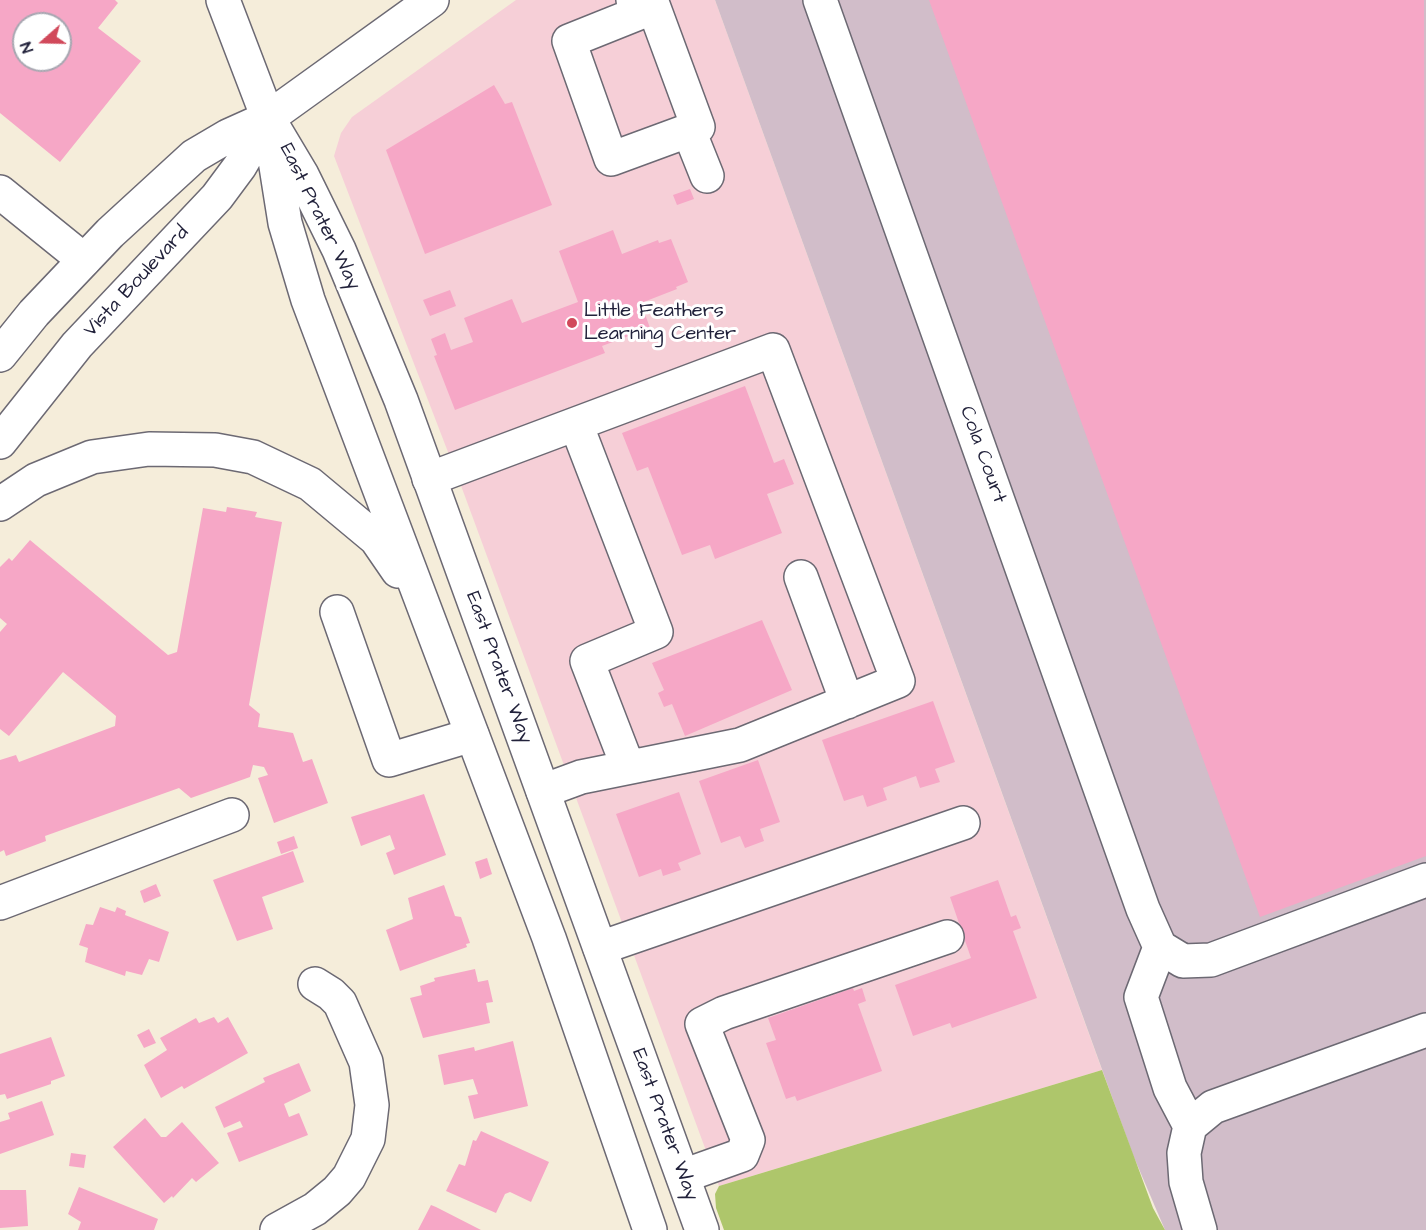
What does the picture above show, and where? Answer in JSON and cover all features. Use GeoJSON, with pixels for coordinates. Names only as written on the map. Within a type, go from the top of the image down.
{"type":"FeatureCollection","features":[{"type":"Feature","properties":{"kind":"main road","name":"East Prater Way"},"geometry":{"type":"LineString","coordinates":[[223,0],[268,118],[302,175],[339,250],[400,400],[702,1230]]}},
{"type":"Feature","properties":{"kind":"main road","name":"Vista Boulevard"},"geometry":{"type":"LineString","coordinates":[[0,355],[34,313],[110,232],[194,156],[228,136],[268,118],[432,0]]}},
{"type":"Feature","properties":{"kind":"main road","name":"Cola Court"},"geometry":{"type":"LineString","coordinates":[[820,0],[1143,909],[1160,946]]}},
{"type":"Feature","properties":{"kind":"main road"},"geometry":{"type":"LineString","coordinates":[[653,5],[698,128],[611,159],[569,41],[636,6],[653,5]]}},
{"type":"Feature","properties":{"kind":"main road","name":"East Prater Way"},"geometry":{"type":"LineString","coordinates":[[268,118],[285,223],[308,300],[549,938],[650,1230]]}},
{"type":"Feature","properties":{"kind":"main road","name":"Vista Boulevard"},"geometry":{"type":"LineString","coordinates":[[0,442],[77,345],[217,197],[268,118]]}},
{"type":"Feature","properties":{"kind":"main road"},"geometry":{"type":"LineString","coordinates":[[689,131],[707,176]]}},
{"type":"Feature","properties":{"kind":"main road"},"geometry":{"type":"LineString","coordinates":[[0,192],[84,260]]}},
{"type":"Feature","properties":{"kind":"main road"},"geometry":{"type":"LineString","coordinates":[[429,479],[773,350],[898,681],[740,745],[581,777],[543,791]]}},
{"type":"Feature","properties":{"kind":"main road"},"geometry":{"type":"LineString","coordinates":[[576,424],[656,632],[587,661],[628,767]]}},
{"type":"Feature","properties":{"kind":"main road"},"geometry":{"type":"LineString","coordinates":[[0,504],[36,480],[92,457],[182,448],[215,450],[253,457],[310,484],[376,539],[427,614]]}},
{"type":"Feature","properties":{"kind":"main road"},"geometry":{"type":"LineString","coordinates":[[801,577],[847,702]]}},
{"type":"Feature","properties":{"kind":"main road"},"geometry":{"type":"LineString","coordinates":[[337,612],[389,760],[472,735]]}},
{"type":"Feature","properties":{"kind":"main road"},"geometry":{"type":"LineString","coordinates":[[0,903],[232,815]]}},
{"type":"Feature","properties":{"kind":"main road"},"geometry":{"type":"LineString","coordinates":[[600,948],[963,822]]}},
{"type":"Feature","properties":{"kind":"main road"},"geometry":{"type":"LineString","coordinates":[[1191,1126],[1170,1088],[1141,997],[1160,946],[1183,961],[1211,960],[1426,880]]}},
{"type":"Feature","properties":{"kind":"main road"},"geometry":{"type":"LineString","coordinates":[[683,1176],[742,1155],[747,1140],[702,1024],[724,1013],[947,937]]}},
{"type":"Feature","properties":{"kind":"main road"},"geometry":{"type":"LineString","coordinates":[[278,1230],[315,1209],[337,1191],[363,1154],[369,1130],[371,1091],[366,1062],[340,1003],[315,984]]}},
{"type":"Feature","properties":{"kind":"main road"},"geometry":{"type":"LineString","coordinates":[[1200,1230],[1186,1182],[1184,1154],[1191,1126],[1213,1107],[1426,1030]]}},
{"type":"Feature","properties":{"kind":"shaded area"},"geometry":{"type":"Polygon","coordinates":[[[516,0],[715,0],[1102,1070],[719,1186],[463,491],[334,156],[341,133],[352,117],[516,0]]]}},
{"type":"Feature","properties":{"kind":"shaded area"},"geometry":{"type":"Polygon","coordinates":[[[715,0],[1426,0],[1426,1230],[1165,1230],[1133,1155],[715,0]]]}},
{"type":"Feature","properties":{"kind":"green space"},"geometry":{"type":"Polygon","coordinates":[[[1102,1070],[1153,1208],[1165,1230],[724,1230],[716,1208],[715,1194],[719,1186],[1102,1070]]]}},
{"type":"Feature","properties":{"kind":"building"},"geometry":{"type":"Polygon","coordinates":[[[0,0],[115,0],[118,3],[98,28],[141,61],[60,162],[0,113],[0,0]]]}},
{"type":"Feature","properties":{"kind":"building"},"geometry":{"type":"Polygon","coordinates":[[[929,0],[1424,0],[1426,856],[1260,917],[929,0]]]}},
{"type":"Feature","properties":{"kind":"building"},"geometry":{"type":"Polygon","coordinates":[[[494,85],[505,104],[512,102],[552,205],[425,254],[386,150],[494,85]]]}},
{"type":"Feature","properties":{"kind":"building"},"geometry":{"type":"Polygon","coordinates":[[[690,189],[694,199],[677,205],[673,195],[690,189]]]}},
{"type":"Feature","properties":{"kind":"building"},"geometry":{"type":"Polygon","coordinates":[[[613,230],[622,254],[658,240],[659,243],[671,239],[688,282],[676,287],[677,289],[641,303],[650,328],[602,346],[605,353],[455,410],[434,356],[437,355],[431,339],[445,333],[451,350],[473,342],[464,318],[512,299],[522,323],[578,302],[559,251],[613,230]]]}},
{"type":"Feature","properties":{"kind":"building"},"geometry":{"type":"Polygon","coordinates":[[[450,290],[456,306],[430,316],[423,300],[450,290]]]}},
{"type":"Feature","properties":{"kind":"building"},"geometry":{"type":"Polygon","coordinates":[[[745,386],[774,463],[784,459],[794,484],[767,494],[782,533],[715,559],[710,545],[682,555],[648,467],[637,471],[622,433],[745,386]]]}},
{"type":"Feature","properties":{"kind":"building"},"geometry":{"type":"Polygon","coordinates":[[[227,507],[257,512],[255,517],[282,522],[249,705],[260,714],[258,727],[293,733],[303,762],[312,759],[328,803],[274,823],[258,778],[268,775],[264,767],[253,765],[250,777],[191,798],[179,788],[45,836],[46,841],[6,856],[4,850],[0,852],[0,760],[16,755],[19,762],[115,726],[116,716],[63,672],[9,736],[0,729],[0,632],[7,624],[0,618],[0,567],[9,558],[12,561],[30,540],[168,655],[177,652],[203,508],[226,512],[227,507]]]}},
{"type":"Feature","properties":{"kind":"building"},"geometry":{"type":"Polygon","coordinates":[[[762,620],[792,690],[685,736],[672,704],[664,707],[658,693],[664,690],[652,663],[762,620]]]}},
{"type":"Feature","properties":{"kind":"building"},"geometry":{"type":"Polygon","coordinates":[[[933,701],[955,762],[935,769],[940,782],[920,788],[916,776],[883,788],[887,800],[867,807],[863,795],[844,801],[822,740],[933,701]]]}},
{"type":"Feature","properties":{"kind":"building"},"geometry":{"type":"Polygon","coordinates":[[[758,760],[780,822],[760,829],[764,841],[745,848],[740,836],[721,843],[699,781],[758,760]]]}},
{"type":"Feature","properties":{"kind":"building"},"geometry":{"type":"Polygon","coordinates":[[[679,792],[701,854],[678,863],[681,870],[663,876],[661,869],[639,877],[616,814],[679,792]]]}},
{"type":"Feature","properties":{"kind":"building"},"geometry":{"type":"Polygon","coordinates":[[[424,794],[446,855],[394,875],[386,853],[395,849],[390,835],[361,846],[351,817],[424,794]]]}},
{"type":"Feature","properties":{"kind":"building"},"geometry":{"type":"Polygon","coordinates":[[[294,836],[298,848],[281,854],[277,842],[294,836]]]}},
{"type":"Feature","properties":{"kind":"building"},"geometry":{"type":"Polygon","coordinates":[[[293,851],[304,882],[262,897],[273,929],[237,941],[213,880],[293,851]]]}},
{"type":"Feature","properties":{"kind":"building"},"geometry":{"type":"Polygon","coordinates":[[[487,858],[492,874],[480,879],[475,862],[487,858]]]}},
{"type":"Feature","properties":{"kind":"building"},"geometry":{"type":"Polygon","coordinates":[[[998,880],[1011,917],[1016,915],[1021,928],[1013,931],[1037,998],[952,1028],[950,1023],[913,1036],[895,985],[971,958],[950,897],[998,880]]]}},
{"type":"Feature","properties":{"kind":"building"},"geometry":{"type":"Polygon","coordinates":[[[156,884],[161,896],[144,903],[140,891],[156,884]]]}},
{"type":"Feature","properties":{"kind":"building"},"geometry":{"type":"Polygon","coordinates":[[[444,885],[455,916],[461,917],[470,943],[466,944],[467,947],[400,971],[386,930],[413,919],[408,898],[444,885]]]}},
{"type":"Feature","properties":{"kind":"building"},"geometry":{"type":"Polygon","coordinates":[[[100,907],[115,912],[117,907],[126,911],[125,915],[169,932],[159,962],[149,959],[142,975],[126,971],[125,976],[85,962],[88,948],[79,945],[86,924],[93,925],[100,907]]]}},
{"type":"Feature","properties":{"kind":"building"},"geometry":{"type":"Polygon","coordinates":[[[475,969],[478,982],[488,980],[493,1002],[486,1003],[490,1023],[423,1038],[410,998],[422,995],[420,986],[435,981],[434,978],[475,969]]]}},
{"type":"Feature","properties":{"kind":"building"},"geometry":{"type":"Polygon","coordinates":[[[853,988],[854,991],[862,988],[866,1001],[858,1004],[882,1071],[797,1101],[795,1096],[786,1099],[766,1043],[776,1040],[768,1018],[853,988]]]}},
{"type":"Feature","properties":{"kind":"building"},"geometry":{"type":"Polygon","coordinates":[[[214,1017],[218,1023],[228,1017],[248,1053],[184,1089],[182,1086],[161,1098],[144,1065],[167,1050],[160,1038],[196,1018],[199,1023],[214,1017]]]}},
{"type":"Feature","properties":{"kind":"building"},"geometry":{"type":"Polygon","coordinates":[[[149,1029],[156,1043],[144,1048],[137,1035],[149,1029]]]}},
{"type":"Feature","properties":{"kind":"building"},"geometry":{"type":"Polygon","coordinates":[[[51,1037],[65,1076],[51,1081],[51,1084],[7,1099],[5,1094],[0,1095],[0,1054],[51,1037]]]}},
{"type":"Feature","properties":{"kind":"building"},"geometry":{"type":"Polygon","coordinates":[[[513,1041],[528,1106],[474,1119],[468,1096],[478,1094],[473,1079],[444,1085],[438,1055],[474,1047],[475,1051],[513,1041]]]}},
{"type":"Feature","properties":{"kind":"building"},"geometry":{"type":"Polygon","coordinates":[[[299,1063],[311,1091],[284,1104],[289,1117],[299,1113],[308,1135],[239,1162],[227,1133],[243,1127],[240,1121],[224,1128],[215,1107],[265,1082],[263,1078],[299,1063]]]}},
{"type":"Feature","properties":{"kind":"building"},"geometry":{"type":"Polygon","coordinates":[[[42,1101],[54,1135],[0,1154],[0,1122],[10,1119],[8,1113],[42,1101]]]}},
{"type":"Feature","properties":{"kind":"building"},"geometry":{"type":"Polygon","coordinates":[[[145,1118],[161,1137],[166,1137],[182,1122],[219,1163],[196,1182],[192,1178],[173,1198],[172,1196],[164,1203],[113,1147],[145,1118]]]}},
{"type":"Feature","properties":{"kind":"building"},"geometry":{"type":"Polygon","coordinates":[[[481,1131],[549,1162],[531,1202],[510,1192],[505,1194],[496,1213],[446,1191],[459,1164],[465,1166],[473,1140],[476,1141],[481,1131]]]}},
{"type":"Feature","properties":{"kind":"building"},"geometry":{"type":"Polygon","coordinates":[[[71,1153],[86,1155],[84,1168],[69,1166],[71,1153]]]}},
{"type":"Feature","properties":{"kind":"building"},"geometry":{"type":"Polygon","coordinates":[[[79,1187],[158,1219],[154,1230],[78,1230],[81,1222],[68,1214],[79,1187]]]}},
{"type":"Feature","properties":{"kind":"building"},"geometry":{"type":"Polygon","coordinates":[[[0,1190],[26,1190],[28,1226],[0,1228],[0,1190]]]}},
{"type":"Feature","properties":{"kind":"building"},"geometry":{"type":"Polygon","coordinates":[[[431,1205],[436,1207],[481,1230],[418,1230],[431,1205]]]}},
{"type":"Feature","properties":{"kind":"place","name":"Little Feathers Learning Center"},"geometry":{"type":"Point","coordinates":[572,323]}}]}
